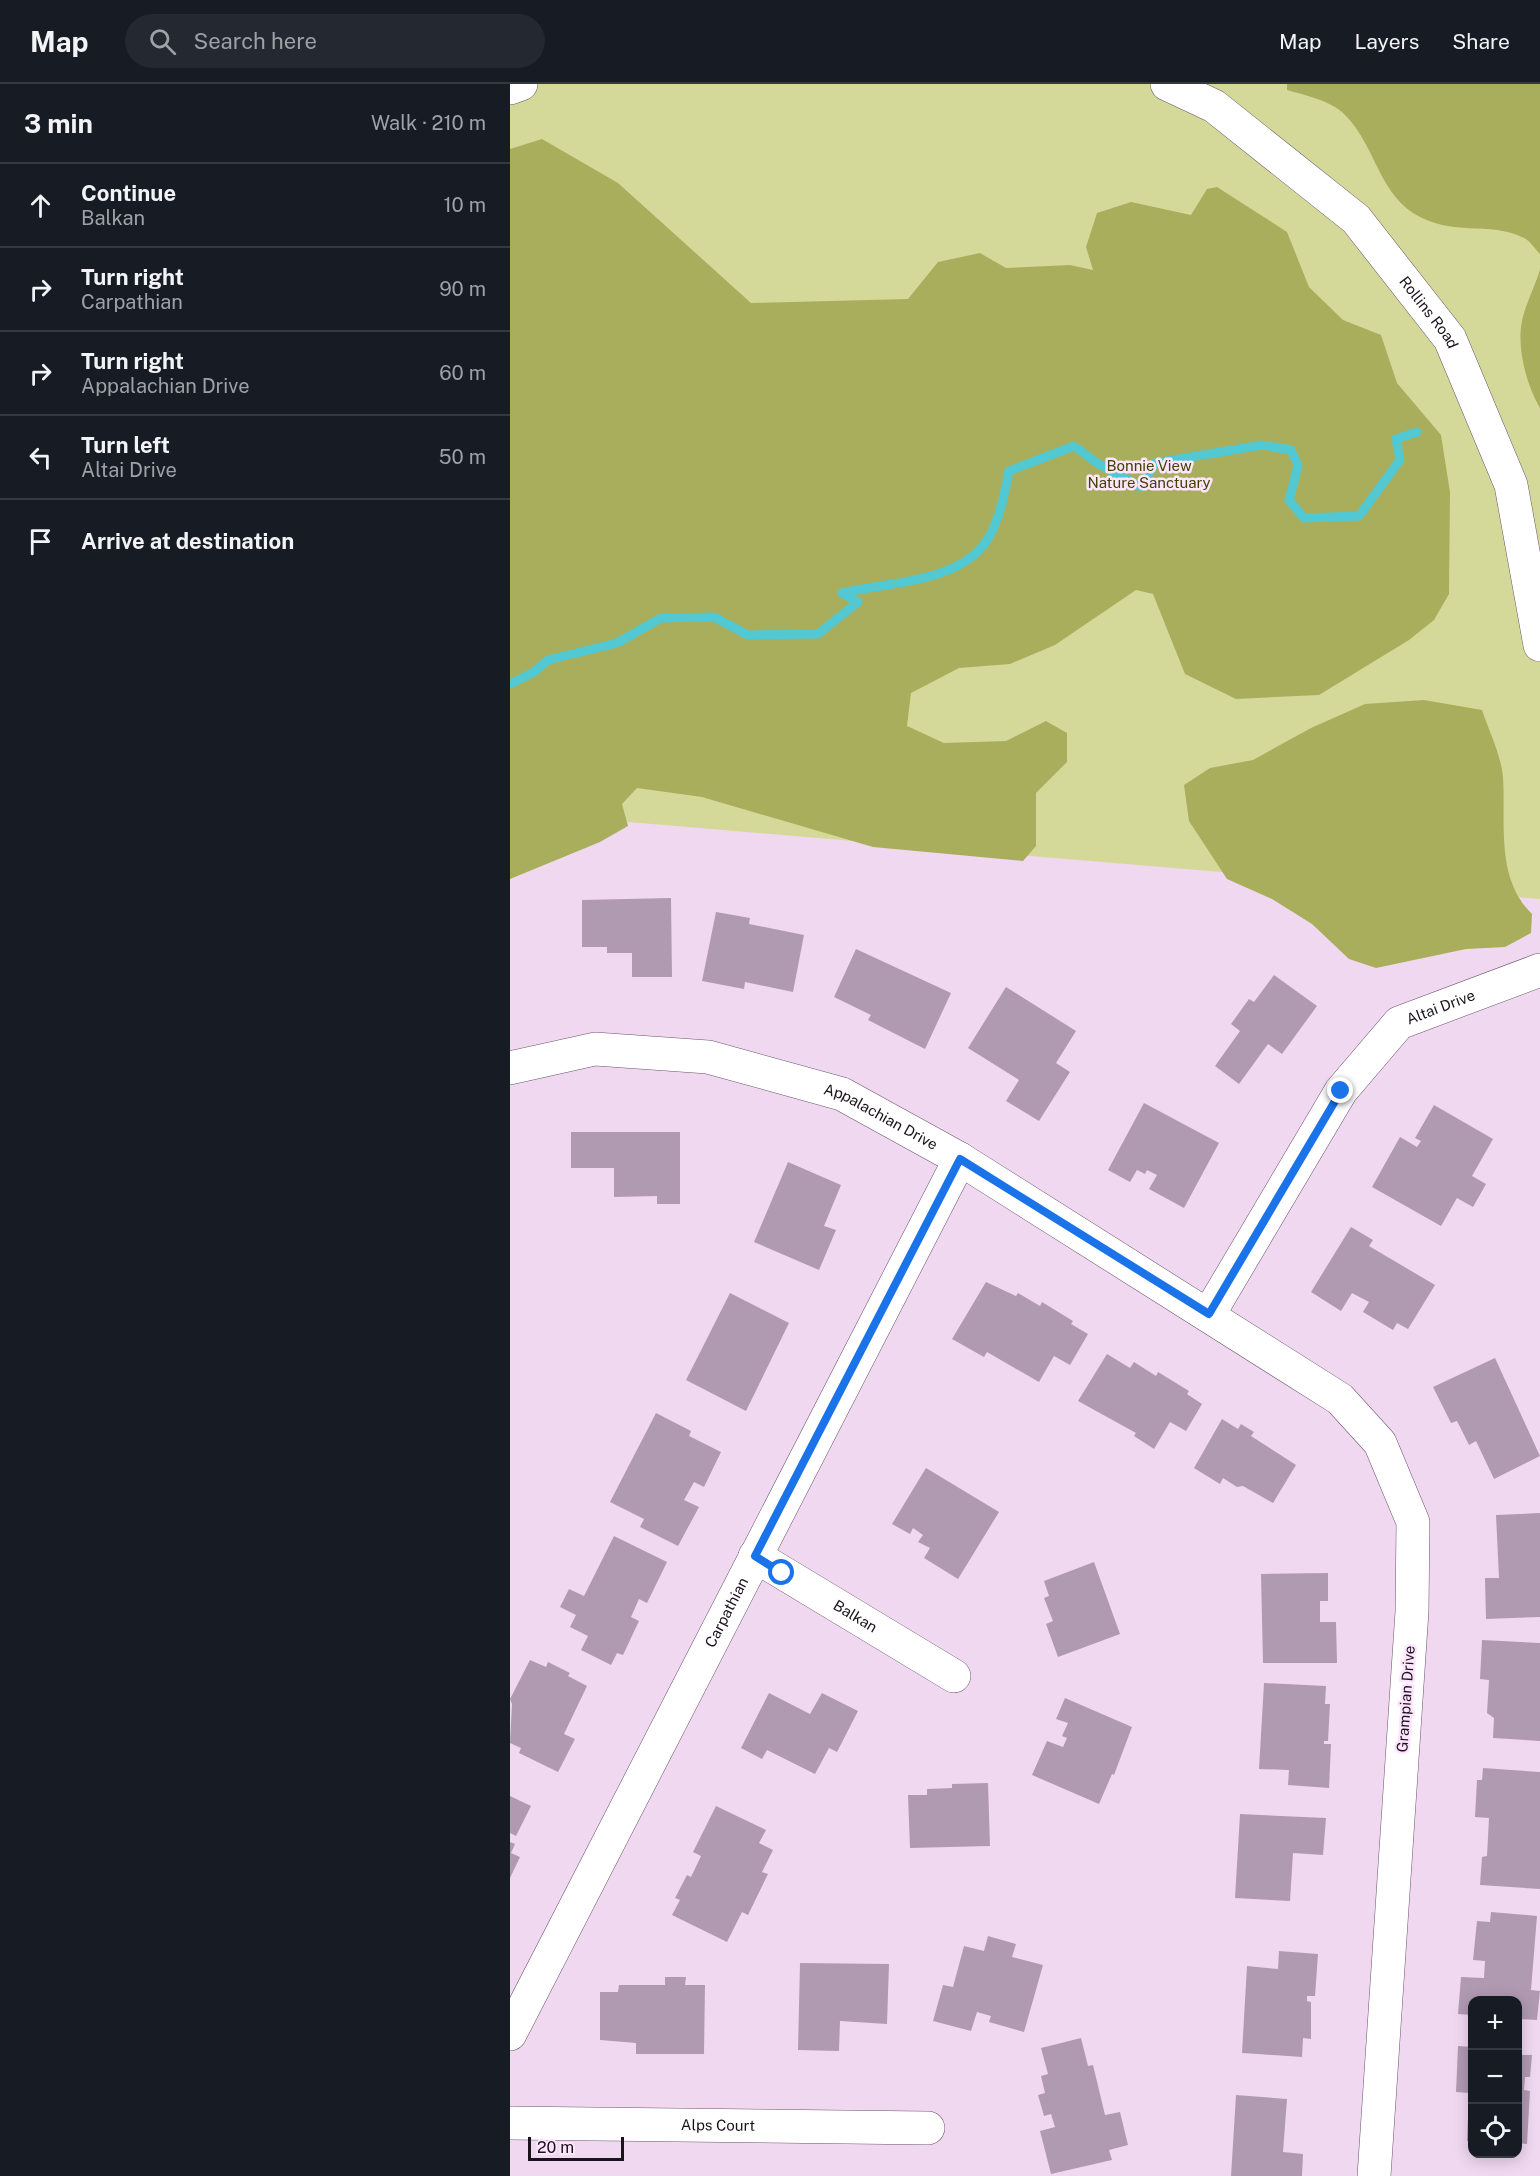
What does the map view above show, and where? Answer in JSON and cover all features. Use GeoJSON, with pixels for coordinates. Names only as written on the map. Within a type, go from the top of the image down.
{"type":"FeatureCollection","features":[{"type":"Feature","properties":{"kind":"street"},"geometry":{"type":"LineString","coordinates":[[510,88],[521,84]]}},
{"type":"Feature","properties":{"kind":"street","name":"Rollins Road"},"geometry":{"type":"LineString","coordinates":[[1167,84],[1214,106],[1356,219],[1450,339],[1511,486],[1540,645]]}},
{"type":"Feature","properties":{"kind":"street","name":"Altai Drive"},"geometry":{"type":"LineString","coordinates":[[1209,1314],[1341,1091],[1399,1023],[1540,970]]}},
{"type":"Feature","properties":{"kind":"street","name":"Appalachian Drive"},"geometry":{"type":"LineString","coordinates":[[510,1068],[595,1049],[708,1056],[842,1094],[960,1159],[1209,1314]]}},
{"type":"Feature","properties":{"kind":"street","name":"Carpathian"},"geometry":{"type":"LineString","coordinates":[[510,2034],[960,1159]]}},
{"type":"Feature","properties":{"kind":"street","name":"Grampian Drive"},"geometry":{"type":"LineString","coordinates":[[1209,1314],[1340,1399],[1380,1443],[1413,1522],[1412,1611],[1374,2176]]}},
{"type":"Feature","properties":{"kind":"street","name":"Balkan"},"geometry":{"type":"LineString","coordinates":[[755,1556],[954,1676]]}},
{"type":"Feature","properties":{"kind":"street","name":"Alps Court"},"geometry":{"type":"LineString","coordinates":[[510,2123],[928,2128]]}},
{"type":"Feature","properties":{"kind":"green space","name":"Bonnie View Nature Sanctuary"},"geometry":{"type":"Polygon","coordinates":[[[510,84],[1540,84],[1540,899],[510,812],[510,84]]]}},
{"type":"Feature","properties":{"kind":"green space"},"geometry":{"type":"Polygon","coordinates":[[[1287,84],[1540,84],[1540,254],[1526,239],[1511,233],[1442,225],[1413,213],[1391,191],[1362,137],[1342,112],[1323,101],[1287,90],[1287,84]]]}},
{"type":"Feature","properties":{"kind":"green space"},"geometry":{"type":"Polygon","coordinates":[[[542,139],[618,183],[751,303],[908,299],[938,262],[980,253],[1006,268],[1070,265],[1093,270],[1086,247],[1097,213],[1131,202],[1191,215],[1207,189],[1217,187],[1287,232],[1309,287],[1343,320],[1381,335],[1397,383],[1441,435],[1450,492],[1449,594],[1434,620],[1409,640],[1319,695],[1236,699],[1185,674],[1153,594],[1136,590],[1055,645],[1010,664],[959,668],[911,693],[907,726],[944,743],[1006,741],[1046,721],[1067,733],[1067,762],[1036,793],[1036,846],[1023,861],[873,847],[702,797],[637,788],[622,804],[628,826],[600,842],[510,879],[510,149],[542,139]]]}},
{"type":"Feature","properties":{"kind":"green space"},"geometry":{"type":"Polygon","coordinates":[[[1540,269],[1540,408],[1524,369],[1520,337],[1524,313],[1540,269]]]}},
{"type":"Feature","properties":{"kind":"green space"},"geometry":{"type":"Polygon","coordinates":[[[1424,700],[1482,710],[1502,769],[1507,867],[1520,900],[1532,914],[1531,933],[1505,947],[1466,949],[1376,968],[1349,959],[1312,924],[1272,899],[1227,879],[1189,821],[1184,785],[1210,768],[1253,760],[1311,728],[1365,704],[1424,700]]]}},
{"type":"Feature","properties":{"kind":"building"},"geometry":{"type":"Polygon","coordinates":[[[671,898],[672,977],[632,977],[632,953],[607,953],[607,947],[582,947],[582,900],[671,898]]]}},
{"type":"Feature","properties":{"kind":"building"},"geometry":{"type":"Polygon","coordinates":[[[716,912],[750,918],[749,924],[804,935],[793,992],[745,982],[744,989],[702,981],[716,912]]]}},
{"type":"Feature","properties":{"kind":"building"},"geometry":{"type":"Polygon","coordinates":[[[856,949],[951,993],[925,1049],[868,1020],[871,1015],[834,997],[856,949]]]}},
{"type":"Feature","properties":{"kind":"building"},"geometry":{"type":"Polygon","coordinates":[[[1274,975],[1317,1006],[1282,1054],[1268,1044],[1239,1084],[1215,1066],[1240,1031],[1231,1024],[1249,999],[1254,1002],[1274,975]]]}},
{"type":"Feature","properties":{"kind":"building"},"geometry":{"type":"Polygon","coordinates":[[[1006,987],[1076,1031],[1056,1063],[1070,1072],[1039,1121],[1006,1101],[1019,1080],[968,1048],[1006,987]]]}},
{"type":"Feature","properties":{"kind":"building"},"geometry":{"type":"Polygon","coordinates":[[[1144,1103],[1219,1143],[1184,1208],[1149,1189],[1157,1175],[1147,1170],[1145,1174],[1137,1170],[1130,1182],[1108,1170],[1144,1103]]]}},
{"type":"Feature","properties":{"kind":"building"},"geometry":{"type":"Polygon","coordinates":[[[1434,1105],[1493,1139],[1472,1176],[1486,1184],[1473,1207],[1457,1198],[1441,1226],[1372,1187],[1400,1137],[1417,1147],[1421,1141],[1415,1138],[1434,1105]]]}},
{"type":"Feature","properties":{"kind":"building"},"geometry":{"type":"Polygon","coordinates":[[[571,1132],[680,1132],[680,1204],[657,1204],[657,1196],[614,1197],[614,1168],[571,1168],[571,1132]]]}},
{"type":"Feature","properties":{"kind":"building"},"geometry":{"type":"Polygon","coordinates":[[[788,1162],[841,1185],[824,1226],[836,1230],[819,1270],[754,1242],[788,1162]]]}},
{"type":"Feature","properties":{"kind":"building"},"geometry":{"type":"Polygon","coordinates":[[[1351,1227],[1373,1240],[1369,1246],[1435,1285],[1408,1329],[1397,1323],[1393,1330],[1363,1312],[1369,1302],[1352,1293],[1341,1311],[1311,1292],[1351,1227]]]}},
{"type":"Feature","properties":{"kind":"building"},"geometry":{"type":"Polygon","coordinates":[[[986,1282],[1016,1296],[1018,1293],[1040,1306],[1042,1302],[1073,1321],[1071,1324],[1088,1334],[1070,1365],[1054,1356],[1039,1382],[987,1352],[984,1357],[952,1339],[986,1282]]]}},
{"type":"Feature","properties":{"kind":"building"},"geometry":{"type":"Polygon","coordinates":[[[730,1293],[789,1323],[746,1411],[686,1380],[730,1293]]]}},
{"type":"Feature","properties":{"kind":"building"},"geometry":{"type":"Polygon","coordinates":[[[1107,1354],[1130,1368],[1134,1362],[1156,1376],[1158,1372],[1189,1391],[1187,1394],[1202,1404],[1186,1431],[1170,1422],[1154,1449],[1134,1436],[1136,1433],[1078,1401],[1107,1354]]]}},
{"type":"Feature","properties":{"kind":"building"},"geometry":{"type":"Polygon","coordinates":[[[1495,1358],[1540,1456],[1494,1479],[1476,1441],[1469,1445],[1457,1421],[1451,1423],[1433,1387],[1495,1358]]]}},
{"type":"Feature","properties":{"kind":"building"},"geometry":{"type":"Polygon","coordinates":[[[656,1413],[691,1431],[689,1436],[721,1452],[704,1487],[694,1482],[684,1500],[699,1507],[678,1546],[640,1527],[644,1519],[610,1502],[656,1413]]]}},
{"type":"Feature","properties":{"kind":"building"},"geometry":{"type":"Polygon","coordinates":[[[1222,1419],[1238,1429],[1241,1424],[1254,1432],[1251,1436],[1296,1465],[1273,1503],[1223,1478],[1220,1484],[1194,1468],[1222,1419]]]}},
{"type":"Feature","properties":{"kind":"building"},"geometry":{"type":"Polygon","coordinates":[[[926,1468],[999,1512],[958,1579],[924,1558],[930,1548],[918,1542],[923,1535],[913,1528],[910,1534],[892,1524],[926,1468]]]}},
{"type":"Feature","properties":{"kind":"building"},"geometry":{"type":"Polygon","coordinates":[[[1540,1513],[1540,1617],[1486,1619],[1485,1578],[1499,1578],[1496,1515],[1540,1513]]]}},
{"type":"Feature","properties":{"kind":"building"},"geometry":{"type":"Polygon","coordinates":[[[614,1536],[667,1562],[647,1603],[639,1599],[631,1617],[639,1621],[623,1655],[617,1653],[611,1665],[581,1650],[588,1636],[570,1627],[576,1615],[560,1607],[569,1589],[584,1596],[614,1536]]]}},
{"type":"Feature","properties":{"kind":"building"},"geometry":{"type":"Polygon","coordinates":[[[1094,1562],[1120,1634],[1058,1657],[1046,1624],[1053,1621],[1044,1598],[1049,1596],[1044,1581],[1094,1562]]]}},
{"type":"Feature","properties":{"kind":"building"},"geometry":{"type":"Polygon","coordinates":[[[1328,1573],[1328,1601],[1320,1601],[1320,1622],[1336,1622],[1337,1663],[1263,1663],[1261,1574],[1328,1573]]]}},
{"type":"Feature","properties":{"kind":"building"},"geometry":{"type":"Polygon","coordinates":[[[1482,1640],[1540,1643],[1540,1741],[1493,1738],[1494,1718],[1487,1713],[1489,1680],[1480,1679],[1482,1640]]]}},
{"type":"Feature","properties":{"kind":"building"},"geometry":{"type":"Polygon","coordinates":[[[530,1660],[546,1667],[548,1662],[570,1673],[568,1676],[587,1686],[564,1734],[575,1739],[558,1772],[519,1753],[521,1748],[510,1743],[512,1704],[510,1699],[530,1660]]]}},
{"type":"Feature","properties":{"kind":"building"},"geometry":{"type":"Polygon","coordinates":[[[1264,1683],[1326,1686],[1325,1704],[1330,1704],[1328,1741],[1324,1741],[1324,1744],[1331,1744],[1329,1788],[1288,1785],[1289,1770],[1259,1769],[1264,1683]]]}},
{"type":"Feature","properties":{"kind":"building"},"geometry":{"type":"Polygon","coordinates":[[[769,1693],[810,1714],[822,1693],[858,1711],[837,1752],[829,1748],[815,1774],[767,1750],[762,1759],[741,1748],[769,1693]]]}},
{"type":"Feature","properties":{"kind":"building"},"geometry":{"type":"Polygon","coordinates":[[[1065,1698],[1132,1727],[1114,1775],[1112,1774],[1099,1804],[1032,1775],[1047,1741],[1063,1747],[1067,1738],[1062,1736],[1068,1723],[1056,1719],[1065,1698]]]}},
{"type":"Feature","properties":{"kind":"building"},"geometry":{"type":"Polygon","coordinates":[[[1483,1768],[1540,1772],[1540,1889],[1480,1885],[1482,1857],[1487,1856],[1489,1818],[1475,1817],[1477,1780],[1482,1780],[1483,1768]]]}},
{"type":"Feature","properties":{"kind":"building"},"geometry":{"type":"Polygon","coordinates":[[[988,1783],[990,1846],[910,1848],[908,1795],[927,1795],[927,1789],[952,1788],[952,1784],[988,1783]]]}},
{"type":"Feature","properties":{"kind":"building"},"geometry":{"type":"Polygon","coordinates":[[[510,1796],[531,1806],[516,1836],[510,1833],[510,1796]]]}},
{"type":"Feature","properties":{"kind":"building"},"geometry":{"type":"Polygon","coordinates":[[[716,1806],[766,1830],[759,1843],[773,1850],[762,1872],[768,1874],[748,1915],[742,1912],[727,1942],[672,1915],[680,1900],[675,1898],[687,1875],[691,1877],[701,1856],[693,1852],[716,1806]]]}},
{"type":"Feature","properties":{"kind":"building"},"geometry":{"type":"Polygon","coordinates":[[[1240,1814],[1326,1818],[1323,1855],[1293,1853],[1290,1901],[1235,1898],[1240,1814]]]}},
{"type":"Feature","properties":{"kind":"building"},"geometry":{"type":"Polygon","coordinates":[[[510,1842],[515,1844],[511,1853],[520,1857],[510,1878],[510,1842]]]}},
{"type":"Feature","properties":{"kind":"building"},"geometry":{"type":"Polygon","coordinates":[[[1491,1912],[1537,1916],[1531,1990],[1540,1991],[1537,2020],[1522,2019],[1522,1996],[1468,1996],[1468,2015],[1458,2014],[1461,1977],[1484,1978],[1485,1961],[1473,1960],[1477,1921],[1490,1922],[1491,1912]]]}},
{"type":"Feature","properties":{"kind":"building"},"geometry":{"type":"Polygon","coordinates":[[[988,1936],[1016,1944],[1012,1957],[1043,1965],[1024,2032],[989,2022],[991,2016],[977,2012],[971,2031],[933,2021],[943,1985],[953,1987],[964,1946],[984,1951],[988,1936]]]}},
{"type":"Feature","properties":{"kind":"building"},"geometry":{"type":"Polygon","coordinates":[[[1279,1951],[1318,1954],[1315,1996],[1307,1996],[1307,2001],[1311,2002],[1311,2039],[1303,2038],[1302,2057],[1242,2053],[1247,1966],[1278,1969],[1279,1951]]]}},
{"type":"Feature","properties":{"kind":"building"},"geometry":{"type":"Polygon","coordinates":[[[800,1963],[889,1964],[887,2024],[840,2021],[839,2051],[798,2050],[800,1963]]]}},
{"type":"Feature","properties":{"kind":"building"},"geometry":{"type":"Polygon","coordinates":[[[665,1977],[686,1977],[685,1985],[705,1985],[704,2054],[636,2054],[636,2043],[600,2040],[600,1992],[618,1992],[619,1985],[665,1985],[665,1977]]]}},
{"type":"Feature","properties":{"kind":"building"},"geometry":{"type":"Polygon","coordinates":[[[1081,2038],[1088,2066],[1093,2065],[1105,2115],[1120,2112],[1128,2145],[1109,2150],[1112,2160],[1051,2174],[1040,2131],[1055,2127],[1051,2114],[1044,2116],[1038,2095],[1045,2093],[1041,2076],[1048,2074],[1041,2048],[1081,2038]]]}},
{"type":"Feature","properties":{"kind":"building"},"geometry":{"type":"Polygon","coordinates":[[[1458,2046],[1468,2047],[1468,2093],[1456,2092],[1458,2046]]]}},
{"type":"Feature","properties":{"kind":"building"},"geometry":{"type":"Polygon","coordinates":[[[1522,2055],[1532,2055],[1530,2077],[1525,2077],[1524,2090],[1530,2091],[1527,2144],[1522,2143],[1522,2055]]]}},
{"type":"Feature","properties":{"kind":"building"},"geometry":{"type":"Polygon","coordinates":[[[1236,2095],[1287,2099],[1283,2152],[1303,2154],[1302,2176],[1231,2176],[1236,2095]]]}},
{"type":"Feature","properties":{"kind":"waterway"},"geometry":{"type":"LineString","coordinates":[[510,684],[534,672],[548,660],[617,643],[661,618],[714,617],[748,635],[818,634],[858,602],[842,593],[923,578],[962,564],[977,552],[993,530],[1002,505],[1009,471],[1074,446],[1097,463],[1141,487],[1155,463],[1262,445],[1291,450],[1298,466],[1289,500],[1304,518],[1359,516],[1400,460],[1396,439],[1417,432]]}},
{"type":"Feature","properties":{"kind":"route"},"geometry":{"type":"LineString","coordinates":[[782,1573],[755,1556],[960,1159],[1209,1314],[1341,1091]]}}]}
